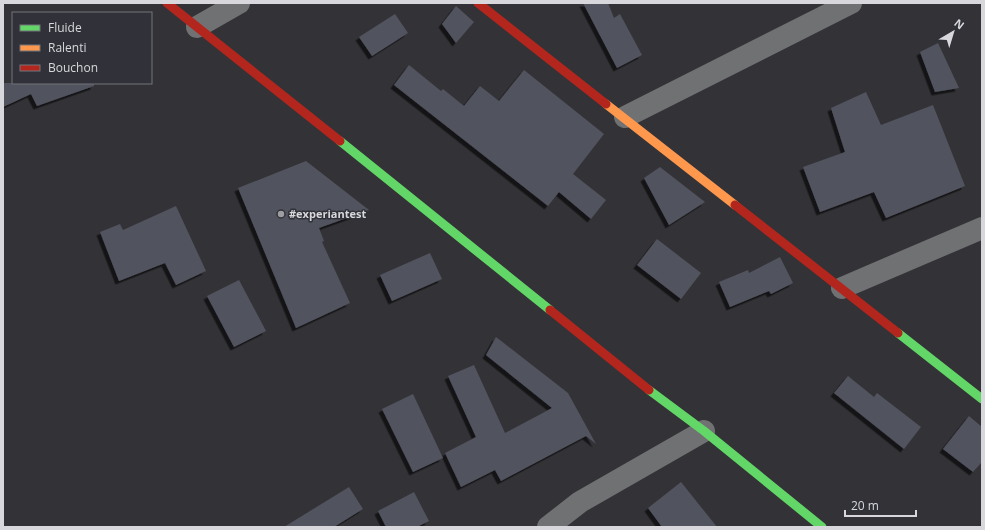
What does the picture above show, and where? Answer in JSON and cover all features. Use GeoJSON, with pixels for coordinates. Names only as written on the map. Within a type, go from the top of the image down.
{"type":"FeatureCollection","features":[{"type":"Feature","properties":{"kind":"street"},"geometry":{"type":"LineString","coordinates":[[167,3],[655,394],[704,431],[822,527]]}},
{"type":"Feature","properties":{"kind":"street"},"geometry":{"type":"LineString","coordinates":[[197,27],[239,3]]}},
{"type":"Feature","properties":{"kind":"street"},"geometry":{"type":"LineString","coordinates":[[478,3],[982,399]]}},
{"type":"Feature","properties":{"kind":"street"},"geometry":{"type":"LineString","coordinates":[[625,117],[851,3]]}},
{"type":"Feature","properties":{"kind":"street"},"geometry":{"type":"LineString","coordinates":[[842,288],[982,228]]}},
{"type":"Feature","properties":{"kind":"street"},"geometry":{"type":"LineString","coordinates":[[548,527],[580,502],[704,431]]}},
{"type":"Feature","properties":{"kind":"building"},"geometry":{"type":"Polygon","coordinates":[[[583,3],[608,3],[614,18],[620,14],[642,55],[617,68],[583,3]]]}},
{"type":"Feature","properties":{"kind":"building"},"geometry":{"type":"Polygon","coordinates":[[[456,6],[474,22],[456,43],[442,24],[456,6]]]}},
{"type":"Feature","properties":{"kind":"building"},"geometry":{"type":"Polygon","coordinates":[[[395,14],[408,33],[372,56],[359,37],[395,14]]]}},
{"type":"Feature","properties":{"kind":"building"},"geometry":{"type":"Polygon","coordinates":[[[938,43],[959,88],[935,92],[920,52],[938,43]]]}},
{"type":"Feature","properties":{"kind":"building"},"geometry":{"type":"Polygon","coordinates":[[[409,65],[441,91],[443,89],[464,106],[480,86],[499,101],[524,70],[604,134],[573,174],[606,200],[591,219],[559,192],[548,206],[394,85],[409,65]]]}},
{"type":"Feature","properties":{"kind":"building"},"geometry":{"type":"Polygon","coordinates":[[[3,83],[94,84],[94,86],[37,106],[31,94],[3,107],[3,83]]]}},
{"type":"Feature","properties":{"kind":"building"},"geometry":{"type":"Polygon","coordinates":[[[866,92],[881,125],[933,105],[965,186],[886,218],[874,192],[820,212],[803,167],[845,152],[831,108],[866,92]]]}},
{"type":"Feature","properties":{"kind":"building"},"geometry":{"type":"Polygon","coordinates":[[[306,161],[369,210],[319,228],[324,241],[322,242],[350,303],[296,328],[238,188],[306,161]]]}},
{"type":"Feature","properties":{"kind":"building"},"geometry":{"type":"Polygon","coordinates":[[[660,167],[705,202],[669,225],[644,178],[660,167]]]}},
{"type":"Feature","properties":{"kind":"building"},"geometry":{"type":"Polygon","coordinates":[[[176,206],[206,271],[176,285],[165,263],[119,281],[100,232],[120,224],[123,230],[176,206]]]}},
{"type":"Feature","properties":{"kind":"building"},"geometry":{"type":"Polygon","coordinates":[[[657,239],[701,273],[681,299],[637,265],[657,239]]]}},
{"type":"Feature","properties":{"kind":"building"},"geometry":{"type":"Polygon","coordinates":[[[430,253],[442,279],[392,301],[380,275],[430,253]]]}},
{"type":"Feature","properties":{"kind":"building"},"geometry":{"type":"Polygon","coordinates":[[[780,257],[793,283],[771,294],[769,291],[730,307],[719,282],[748,270],[749,273],[780,257]]]}},
{"type":"Feature","properties":{"kind":"building"},"geometry":{"type":"Polygon","coordinates":[[[239,280],[266,331],[234,347],[207,296],[239,280]]]}},
{"type":"Feature","properties":{"kind":"building"},"geometry":{"type":"Polygon","coordinates":[[[496,337],[568,393],[596,444],[586,436],[501,481],[495,470],[461,487],[445,453],[476,437],[448,376],[474,365],[505,433],[552,408],[486,355],[496,337]]]}},
{"type":"Feature","properties":{"kind":"building"},"geometry":{"type":"Polygon","coordinates":[[[848,376],[874,397],[877,393],[921,427],[904,449],[834,393],[848,376]]]}},
{"type":"Feature","properties":{"kind":"building"},"geometry":{"type":"Polygon","coordinates":[[[413,394],[443,458],[413,472],[382,409],[413,394]]]}},
{"type":"Feature","properties":{"kind":"building"},"geometry":{"type":"Polygon","coordinates":[[[969,416],[982,427],[982,462],[973,472],[943,449],[969,416]]]}},
{"type":"Feature","properties":{"kind":"building"},"geometry":{"type":"Polygon","coordinates":[[[681,482],[717,527],[662,527],[648,508],[681,482]]]}},
{"type":"Feature","properties":{"kind":"building"},"geometry":{"type":"Polygon","coordinates":[[[349,487],[363,509],[334,527],[284,527],[349,487]]]}},
{"type":"Feature","properties":{"kind":"building"},"geometry":{"type":"Polygon","coordinates":[[[414,492],[429,521],[417,527],[386,527],[378,511],[414,492]]]}},
{"type":"Feature","properties":{"kind":"traffic: fast"},"geometry":{"type":"LineString","coordinates":[[340,141],[550,310]]}},
{"type":"Feature","properties":{"kind":"traffic: fast"},"geometry":{"type":"LineString","coordinates":[[898,333],[982,399]]}},
{"type":"Feature","properties":{"kind":"traffic: fast"},"geometry":{"type":"LineString","coordinates":[[649,390],[704,431],[822,527]]}},
{"type":"Feature","properties":{"kind":"traffic: slow"},"geometry":{"type":"LineString","coordinates":[[606,104],[735,205]]}},
{"type":"Feature","properties":{"kind":"traffic: jam"},"geometry":{"type":"LineString","coordinates":[[167,3],[340,141]]}},
{"type":"Feature","properties":{"kind":"traffic: jam"},"geometry":{"type":"LineString","coordinates":[[478,3],[606,104]]}},
{"type":"Feature","properties":{"kind":"traffic: jam"},"geometry":{"type":"LineString","coordinates":[[735,205],[898,333]]}},
{"type":"Feature","properties":{"kind":"traffic: jam"},"geometry":{"type":"LineString","coordinates":[[550,310],[649,390]]}},
{"type":"Feature","properties":{"kind":"place","name":"#experiantest"},"geometry":{"type":"Point","coordinates":[281,214]}}]}
